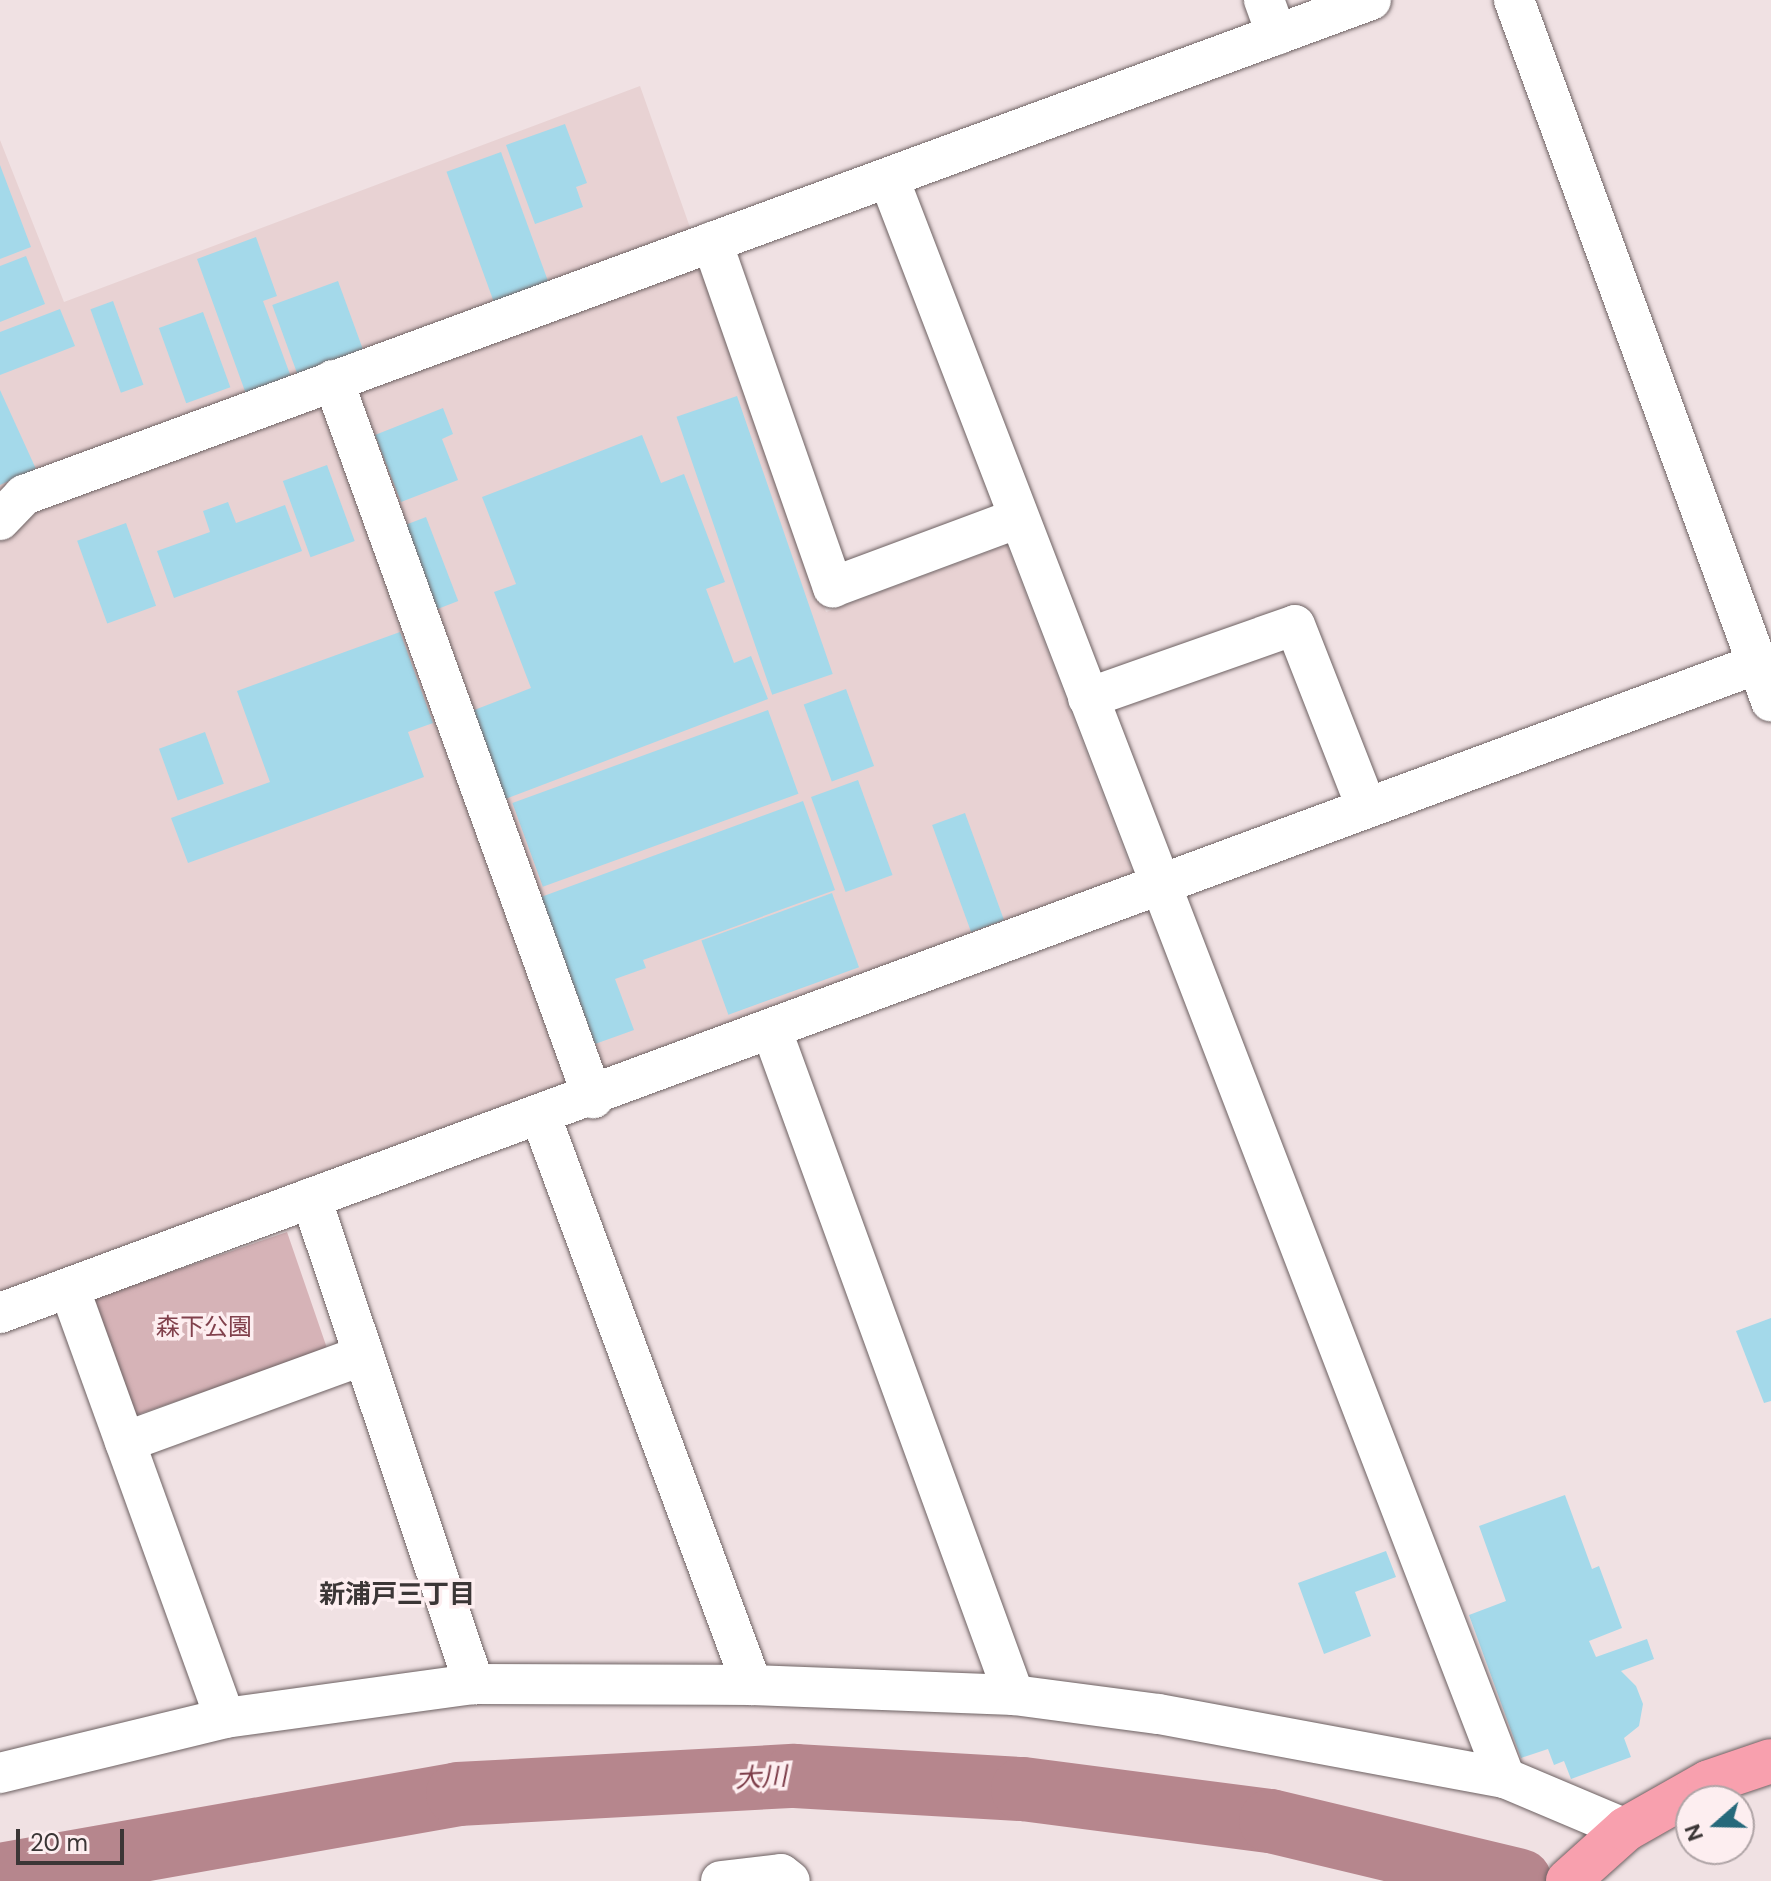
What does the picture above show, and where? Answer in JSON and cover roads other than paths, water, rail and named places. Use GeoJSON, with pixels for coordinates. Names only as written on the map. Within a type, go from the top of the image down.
{"type":"FeatureCollection","features":[{"type":"Feature","properties":{"kind":"highway"},"geometry":{"type":"LineString","coordinates":[[1568,1881],[1626,1829],[1709,1782],[1771,1761]]}},
{"type":"Feature","properties":{"kind":"street"},"geometry":{"type":"LineString","coordinates":[[0,520],[24,495],[889,179],[1270,18],[1371,0]]}},
{"type":"Feature","properties":{"kind":"street"},"geometry":{"type":"LineString","coordinates":[[1514,0],[1771,701]]}},
{"type":"Feature","properties":{"kind":"street"},"geometry":{"type":"LineString","coordinates":[[889,179],[1505,1778]]}},
{"type":"Feature","properties":{"kind":"street"},"geometry":{"type":"LineString","coordinates":[[712,242],[833,587],[1019,518]]}},
{"type":"Feature","properties":{"kind":"street"},"geometry":{"type":"LineString","coordinates":[[333,380],[593,1098]]}},
{"type":"Feature","properties":{"kind":"street"},"geometry":{"type":"LineString","coordinates":[[1088,698],[1295,625],[1366,806]]}},
{"type":"Feature","properties":{"kind":"street"},"geometry":{"type":"LineString","coordinates":[[0,1313],[593,1098],[1366,806],[1757,664]]}},
{"type":"Feature","properties":{"kind":"street"},"geometry":{"type":"LineString","coordinates":[[772,1031],[1014,1695]]}},
{"type":"Feature","properties":{"kind":"street"},"geometry":{"type":"LineString","coordinates":[[541,1117],[752,1685]]}},
{"type":"Feature","properties":{"kind":"street"},"geometry":{"type":"LineString","coordinates":[[311,1198],[474,1684]]}},
{"type":"Feature","properties":{"kind":"street"},"geometry":{"type":"LineString","coordinates":[[70,1290],[225,1718]]}},
{"type":"Feature","properties":{"kind":"street"},"geometry":{"type":"LineString","coordinates":[[125,1442],[364,1355]]}},
{"type":"Feature","properties":{"kind":"street"},"geometry":{"type":"LineString","coordinates":[[0,1773],[225,1718],[474,1684],[752,1685],[1014,1695],[1159,1714],[1505,1778],[1626,1829]]}},
{"type":"Feature","properties":{"kind":"street"},"geometry":{"type":"LineString","coordinates":[[721,1881],[781,1874],[790,1881]]}},
{"type":"Feature","properties":{"kind":"waterway","name":"大川"},"geometry":{"type":"LineString","coordinates":[[0,1875],[458,1794],[795,1776],[1023,1789],[1271,1821],[1520,1881]]}},
{"type":"Feature","properties":{"kind":"district","name":"新浦戸三丁目"},"geometry":{"type":"Point","coordinates":[397,1595]}},
{"type":"Feature","properties":{"kind":"park label","name":"森下公園"},"geometry":{"type":"Point","coordinates":[204,1327]}}]}
